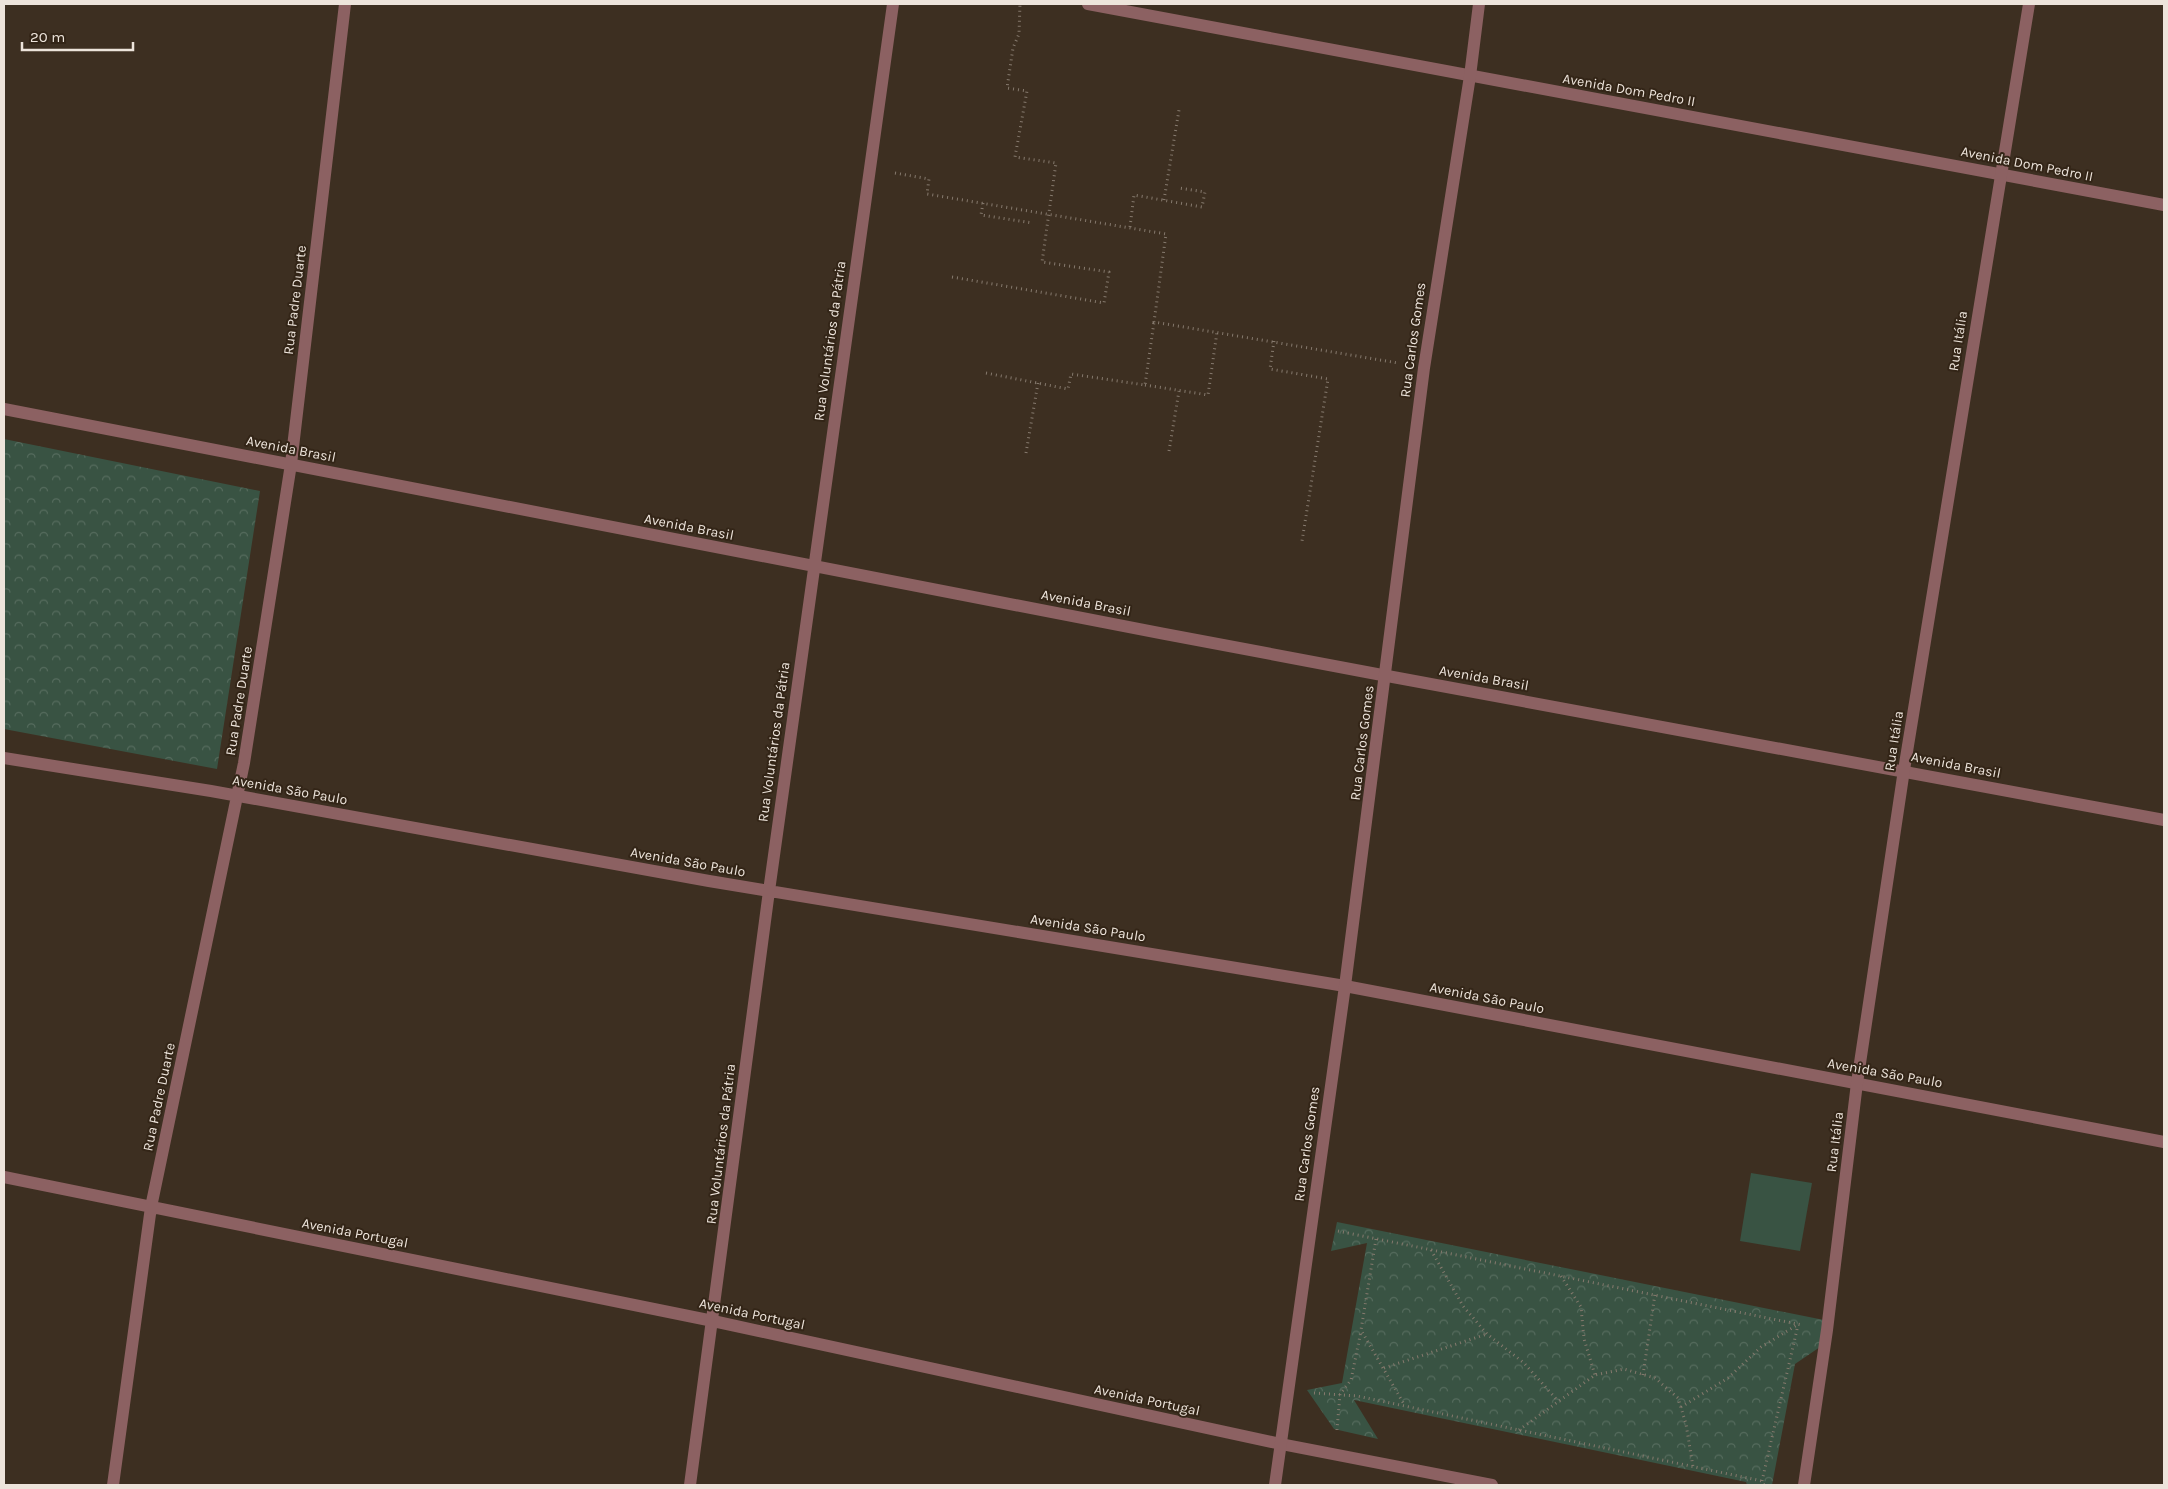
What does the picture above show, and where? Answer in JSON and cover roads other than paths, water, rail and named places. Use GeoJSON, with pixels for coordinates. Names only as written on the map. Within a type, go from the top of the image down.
{"type":"FeatureCollection","features":[{"type":"Feature","properties":{"kind":"street","name":"Rua Padre Duarte"},"geometry":{"type":"LineString","coordinates":[[113,1485],[151,1207],[239,796],[291,464],[345,4]]}},
{"type":"Feature","properties":{"kind":"street","name":"Rua Voluntários da Pátria"},"geometry":{"type":"LineString","coordinates":[[690,1485],[813,567],[893,4]]}},
{"type":"Feature","properties":{"kind":"street","name":"Avenida Dom Pedro II"},"geometry":{"type":"LineString","coordinates":[[1088,4],[2164,204]]}},
{"type":"Feature","properties":{"kind":"street","name":"Rua Carlos Gomes"},"geometry":{"type":"LineString","coordinates":[[1275,1485],[1345,986],[1424,368],[1470,76],[1479,4]]}},
{"type":"Feature","properties":{"kind":"street","name":"Rua Itália"},"geometry":{"type":"LineString","coordinates":[[1804,1485],[1827,1330],[1857,1083],[1904,770],[2029,4]]}},
{"type":"Feature","properties":{"kind":"street","name":"Avenida Brasil"},"geometry":{"type":"LineString","coordinates":[[4,410],[291,464],[813,567],[2164,820]]}},
{"type":"Feature","properties":{"kind":"street","name":"Avenida São Paulo"},"geometry":{"type":"LineString","coordinates":[[4,758],[239,796],[769,891],[1345,986],[2164,1142]]}},
{"type":"Feature","properties":{"kind":"street","name":"Avenida Portugal"},"geometry":{"type":"LineString","coordinates":[[4,1178],[713,1321],[1281,1444],[1492,1485]]}}]}
